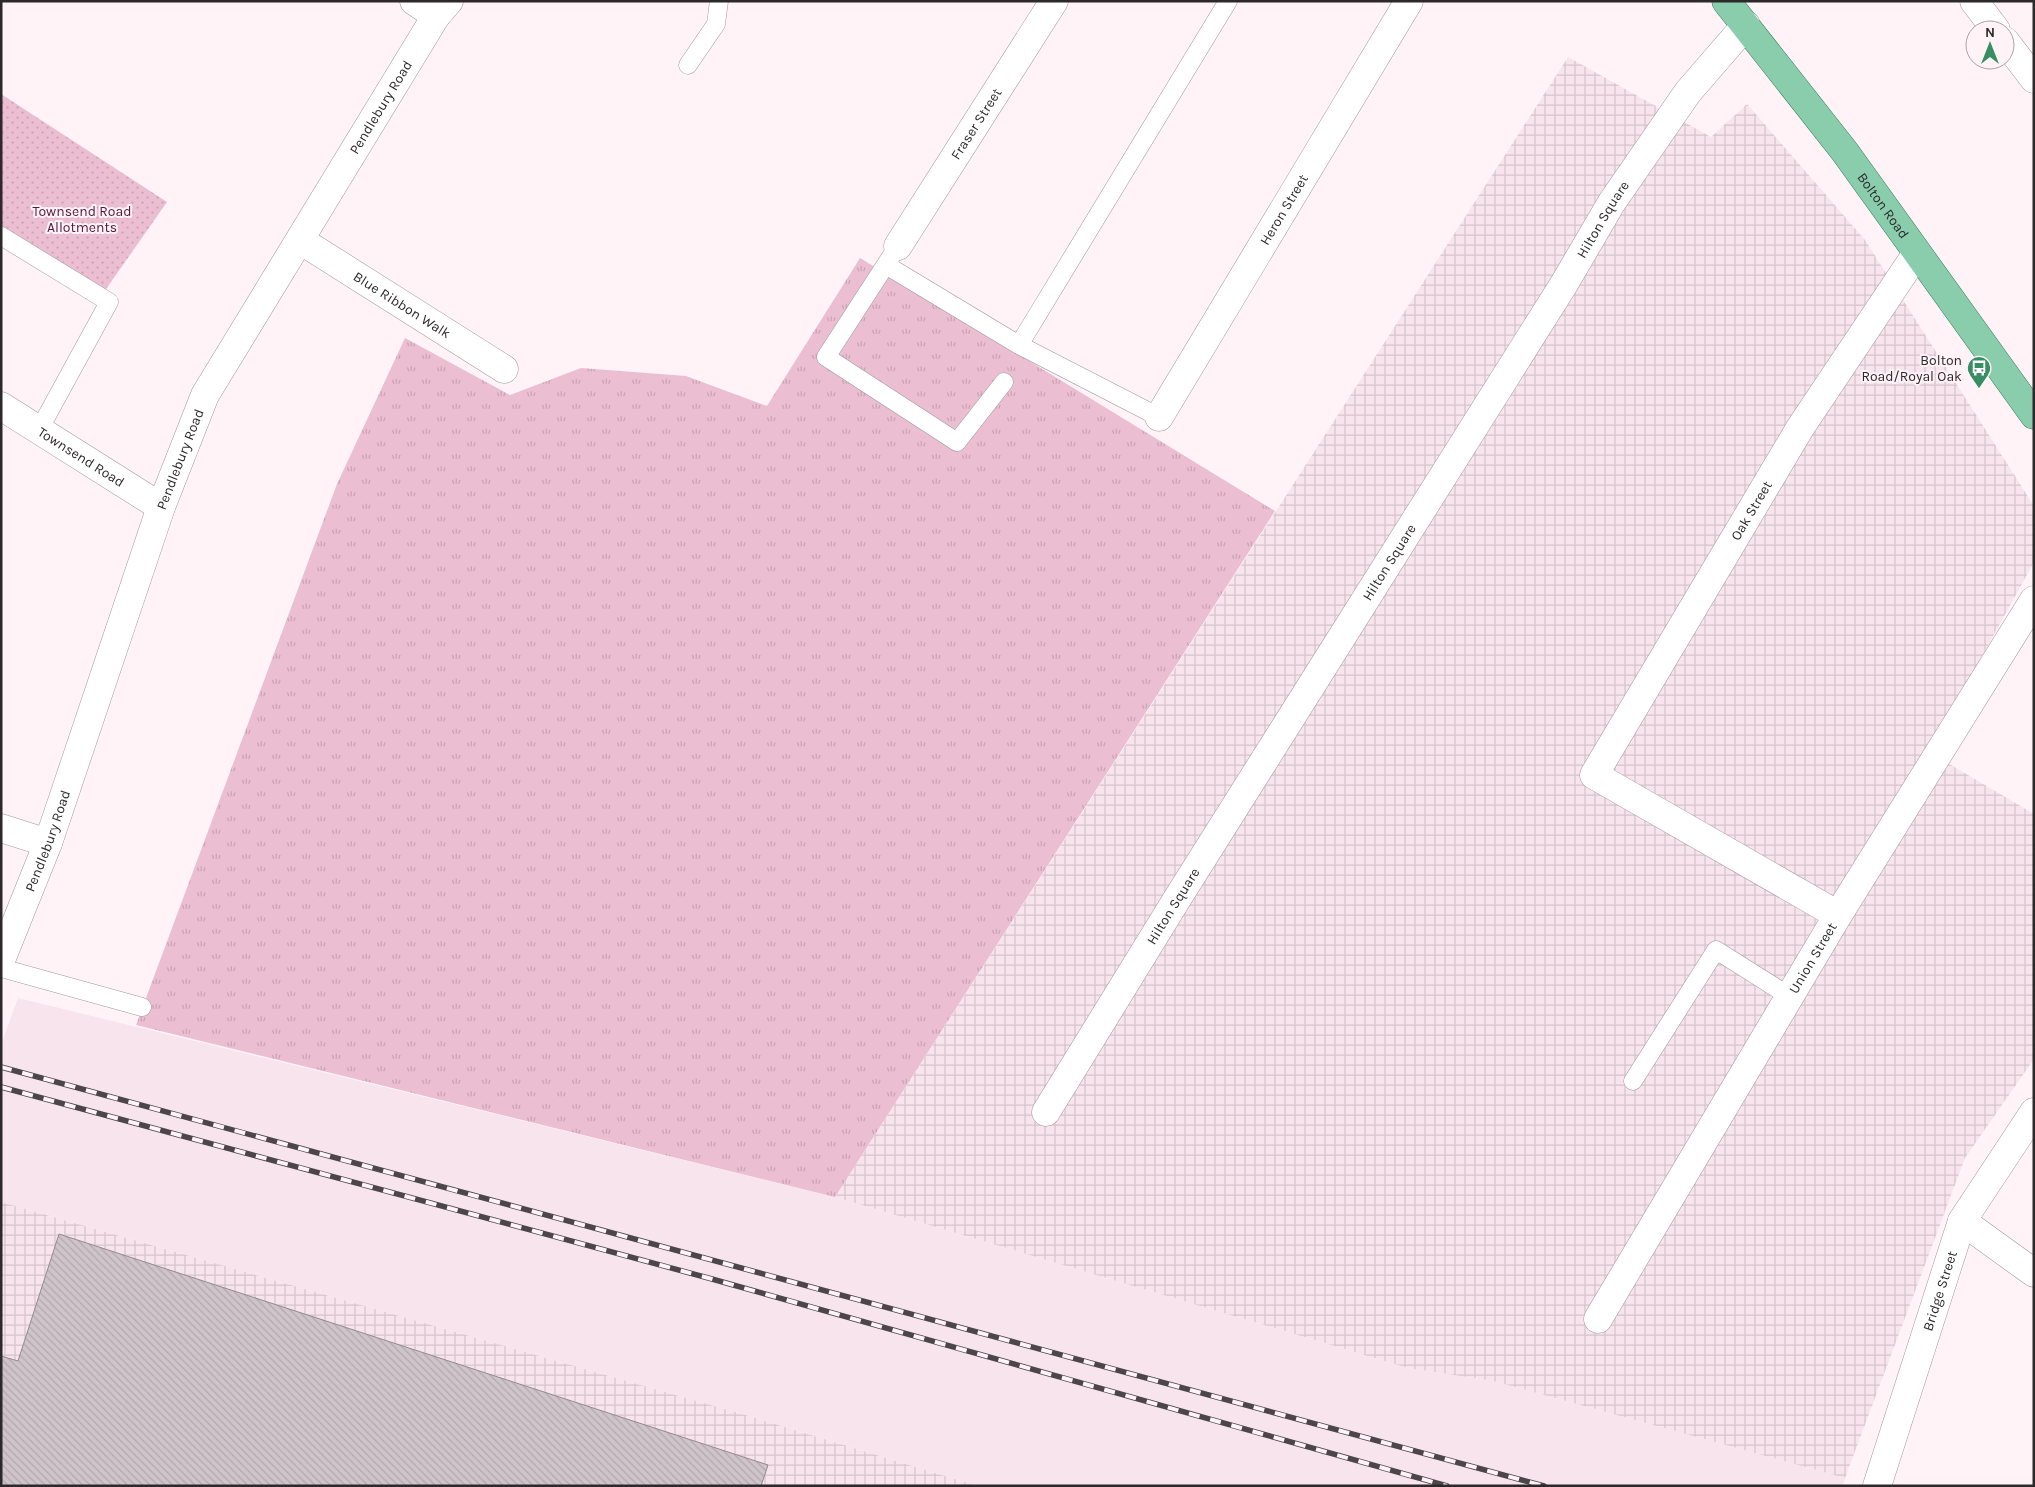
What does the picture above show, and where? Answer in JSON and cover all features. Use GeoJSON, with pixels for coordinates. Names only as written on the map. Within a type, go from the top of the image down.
{"type":"FeatureCollection","features":[{"type":"Feature","properties":{"kind":"main road","name":"Bolton Road"},"geometry":{"type":"LineString","coordinates":[[1726,1],[1846,152],[2034,415]]}},
{"type":"Feature","properties":{"kind":"street"},"geometry":{"type":"LineString","coordinates":[[414,1],[443,9]]}},
{"type":"Feature","properties":{"kind":"street","name":"Fraser Street"},"geometry":{"type":"LineString","coordinates":[[892,256],[1054,1]]}},
{"type":"Feature","properties":{"kind":"street","name":"Heron Street"},"geometry":{"type":"LineString","coordinates":[[1159,418],[1409,1]]}},
{"type":"Feature","properties":{"kind":"street"},"geometry":{"type":"LineString","coordinates":[[1974,1],[1988,20]]}},
{"type":"Feature","properties":{"kind":"street","name":"Pendlebury Road"},"geometry":{"type":"LineString","coordinates":[[1,960],[48,843],[160,507],[205,395],[443,9]]}},
{"type":"Feature","properties":{"kind":"street","name":"Hilton Square"},"geometry":{"type":"LineString","coordinates":[[1046,1112],[1564,284],[1612,202],[1688,92],[1746,25]]}},
{"type":"Feature","properties":{"kind":"street"},"geometry":{"type":"LineString","coordinates":[[2015,54],[2034,79]]}},
{"type":"Feature","properties":{"kind":"street","name":"Blue Ribbon Walk"},"geometry":{"type":"LineString","coordinates":[[300,240],[504,369]]}},
{"type":"Feature","properties":{"kind":"street","name":"Oak Street"},"geometry":{"type":"LineString","coordinates":[[1838,915],[1594,775],[1800,428],[1918,253]]}},
{"type":"Feature","properties":{"kind":"street","name":"Townsend Road"},"geometry":{"type":"LineString","coordinates":[[1,406],[160,507]]}},
{"type":"Feature","properties":{"kind":"street","name":"Union Street"},"geometry":{"type":"LineString","coordinates":[[1598,1319],[1838,915],[2034,600]]}},
{"type":"Feature","properties":{"kind":"street"},"geometry":{"type":"LineString","coordinates":[[1,828],[48,843]]}},
{"type":"Feature","properties":{"kind":"street","name":"Bridge Street"},"geometry":{"type":"LineString","coordinates":[[1877,1486],[1962,1221],[2034,1112]]}},
{"type":"Feature","properties":{"kind":"street"},"geometry":{"type":"LineString","coordinates":[[1962,1221],[2034,1273]]}},
{"type":"Feature","properties":{"kind":"lane"},"geometry":{"type":"LineString","coordinates":[[688,65],[716,24],[719,1]]}},
{"type":"Feature","properties":{"kind":"lane"},"geometry":{"type":"LineString","coordinates":[[1019,345],[1228,1]]}},
{"type":"Feature","properties":{"kind":"lane"},"geometry":{"type":"LineString","coordinates":[[1,236],[109,302],[39,430]]}},
{"type":"Feature","properties":{"kind":"lane"},"geometry":{"type":"LineString","coordinates":[[1004,382],[957,442],[826,357],[892,256],[1019,345],[1159,418]]}},
{"type":"Feature","properties":{"kind":"lane"},"geometry":{"type":"LineString","coordinates":[[1633,1081],[1716,950],[1790,996]]}},
{"type":"Feature","properties":{"kind":"lane"},"geometry":{"type":"LineString","coordinates":[[1,968],[142,1007]]}},
{"type":"Feature","properties":{"kind":"shaded area"},"geometry":{"type":"Polygon","coordinates":[[[1568,57],[1711,137],[1747,104],[1865,240],[2034,506],[2034,562],[1929,752],[2034,814],[2034,1059],[1965,1158],[1845,1478],[1493,1381],[1408,1368],[835,1197],[1568,57]]]}},
{"type":"Feature","properties":{"kind":"shaded area"},"geometry":{"type":"Polygon","coordinates":[[[18,998],[835,1197],[1408,1368],[1493,1381],[1845,1478],[1843,1486],[978,1486],[749,1416],[1,1202],[1,1045],[18,998]]]}},
{"type":"Feature","properties":{"kind":"shaded area"},"geometry":{"type":"Polygon","coordinates":[[[1,1202],[749,1416],[978,1486],[1,1486],[1,1202]]]}},
{"type":"Feature","properties":{"kind":"green space","name":"Townsend Road Allotments"},"geometry":{"type":"Polygon","coordinates":[[[1,94],[167,202],[97,302],[1,235],[1,94]]]}},
{"type":"Feature","properties":{"kind":"green space"},"geometry":{"type":"Polygon","coordinates":[[[860,258],[1275,511],[835,1197],[136,1025],[337,484],[405,338],[510,395],[581,368],[686,376],[767,406],[860,258]]]}},
{"type":"Feature","properties":{"kind":"building"},"geometry":{"type":"Polygon","coordinates":[[[59,1234],[768,1465],[761,1486],[1,1486],[1,1356],[18,1361],[59,1234]]]}},
{"type":"Feature","properties":{"kind":"railway"},"geometry":{"type":"LineString","coordinates":[[1,1067],[1544,1486]]}},
{"type":"Feature","properties":{"kind":"railway"},"geometry":{"type":"LineString","coordinates":[[1,1087],[712,1279],[1447,1486]]}},
{"type":"Feature","properties":{"kind":"place","name":"Bolton Road/Royal Oak"},"geometry":{"type":"Point","coordinates":[1979,389]}}]}
